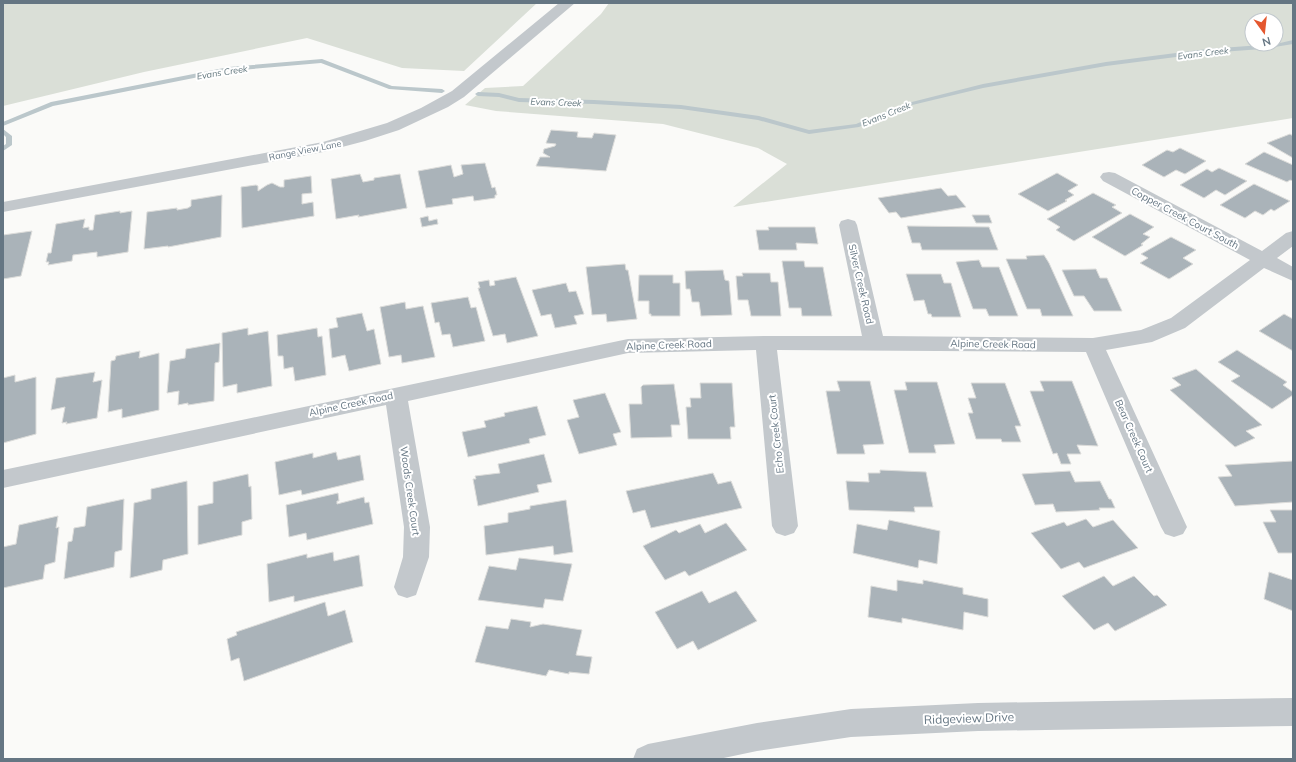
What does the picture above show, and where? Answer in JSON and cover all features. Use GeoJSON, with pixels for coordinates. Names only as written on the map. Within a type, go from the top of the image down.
{"type":"FeatureCollection","features":[{"type":"Feature","properties":{"kind":"street","name":"Range View Lane"},"geometry":{"type":"LineString","coordinates":[[3,207],[394,134],[458,94],[568,3]]}},
{"type":"Feature","properties":{"kind":"street","name":"Copper Creek Court South"},"geometry":{"type":"LineString","coordinates":[[1109,177],[1293,275]]}},
{"type":"Feature","properties":{"kind":"street","name":"Silver Creek Road"},"geometry":{"type":"LineString","coordinates":[[848,225],[874,343]]}},
{"type":"Feature","properties":{"kind":"street","name":"Alpine Creek Road"},"geometry":{"type":"LineString","coordinates":[[3,479],[628,346],[766,343],[1093,345],[1145,337],[1178,323],[1293,236]]}},
{"type":"Feature","properties":{"kind":"street","name":"Echo Creek Court"},"geometry":{"type":"LineString","coordinates":[[766,343],[785,526]]}},
{"type":"Feature","properties":{"kind":"street","name":"Bear Creek Court"},"geometry":{"type":"LineString","coordinates":[[1093,345],[1174,527]]}},
{"type":"Feature","properties":{"kind":"street","name":"Woods Creek Court"},"geometry":{"type":"LineString","coordinates":[[396,395],[416,527],[416,557],[407,587]]}},
{"type":"Feature","properties":{"kind":"street","name":"Ridgeview Drive"},"geometry":{"type":"LineString","coordinates":[[648,759],[780,733],[851,723],[1001,717],[1293,712]]}},
{"type":"Feature","properties":{"kind":"shaded area"},"geometry":{"type":"Polygon","coordinates":[[[3,3],[537,3],[464,71],[402,68],[307,38],[144,72],[3,106],[3,3]]]}},
{"type":"Feature","properties":{"kind":"shaded area"},"geometry":{"type":"Polygon","coordinates":[[[609,3],[1293,3],[1293,118],[733,207],[787,164],[758,148],[663,124],[496,111],[465,105],[485,88],[523,86],[601,14],[609,3]]]}},
{"type":"Feature","properties":{"kind":"building"},"geometry":{"type":"Polygon","coordinates":[[[551,130],[578,132],[577,137],[592,138],[594,133],[616,135],[606,171],[536,166],[540,157],[550,157],[543,153],[544,149],[555,146],[556,144],[546,143],[551,130]]]}},
{"type":"Feature","properties":{"kind":"building"},"geometry":{"type":"Polygon","coordinates":[[[1290,134],[1293,136],[1293,158],[1267,143],[1290,134]]]}},
{"type":"Feature","properties":{"kind":"building"},"geometry":{"type":"Polygon","coordinates":[[[1180,148],[1206,161],[1185,174],[1176,170],[1164,177],[1142,165],[1167,150],[1173,152],[1180,148]]]}},
{"type":"Feature","properties":{"kind":"building"},"geometry":{"type":"Polygon","coordinates":[[[1264,152],[1293,165],[1293,181],[1290,180],[1287,182],[1245,164],[1264,152]]]}},
{"type":"Feature","properties":{"kind":"building"},"geometry":{"type":"Polygon","coordinates":[[[485,163],[492,188],[495,187],[497,195],[495,195],[495,198],[474,201],[473,196],[452,199],[453,204],[426,208],[418,171],[451,165],[454,177],[463,174],[461,165],[485,163]]]}},
{"type":"Feature","properties":{"kind":"building"},"geometry":{"type":"Polygon","coordinates":[[[1219,168],[1247,181],[1225,195],[1216,190],[1204,198],[1180,185],[1207,169],[1212,172],[1219,168]]]}},
{"type":"Feature","properties":{"kind":"building"},"geometry":{"type":"Polygon","coordinates":[[[1057,173],[1078,185],[1068,191],[1074,195],[1065,200],[1067,201],[1048,211],[1018,194],[1057,173]]]}},
{"type":"Feature","properties":{"kind":"building"},"geometry":{"type":"Polygon","coordinates":[[[360,174],[363,182],[374,180],[374,178],[400,174],[407,208],[358,217],[359,215],[336,219],[331,179],[360,174]]]}},
{"type":"Feature","properties":{"kind":"building"},"geometry":{"type":"Polygon","coordinates":[[[311,176],[312,193],[302,194],[302,204],[313,202],[314,216],[242,228],[241,187],[256,185],[258,186],[258,191],[272,183],[280,187],[284,187],[284,180],[311,176]]]}},
{"type":"Feature","properties":{"kind":"building"},"geometry":{"type":"Polygon","coordinates":[[[1254,184],[1290,201],[1274,211],[1271,209],[1263,215],[1255,211],[1245,218],[1220,205],[1254,184]]]}},
{"type":"Feature","properties":{"kind":"building"},"geometry":{"type":"Polygon","coordinates":[[[941,188],[948,196],[956,195],[966,207],[901,218],[896,212],[889,213],[878,198],[941,188]]]}},
{"type":"Feature","properties":{"kind":"building"},"geometry":{"type":"Polygon","coordinates":[[[1093,193],[1116,205],[1112,207],[1122,213],[1074,241],[1056,230],[1060,227],[1047,219],[1093,193]]]}},
{"type":"Feature","properties":{"kind":"building"},"geometry":{"type":"Polygon","coordinates":[[[222,195],[221,237],[168,247],[144,249],[147,212],[188,208],[191,206],[191,200],[222,195]]]}},
{"type":"Feature","properties":{"kind":"building"},"geometry":{"type":"Polygon","coordinates":[[[120,211],[120,213],[132,211],[128,252],[97,257],[97,252],[73,255],[72,261],[48,265],[49,262],[46,262],[48,253],[51,253],[56,224],[85,219],[83,228],[89,227],[89,230],[93,230],[95,215],[120,211]]]}},
{"type":"Feature","properties":{"kind":"building"},"geometry":{"type":"Polygon","coordinates":[[[1130,214],[1154,227],[1143,234],[1150,237],[1141,244],[1143,245],[1125,256],[1092,237],[1130,214]]]}},
{"type":"Feature","properties":{"kind":"building"},"geometry":{"type":"Polygon","coordinates":[[[972,215],[989,215],[992,223],[976,223],[972,215]]]}},
{"type":"Feature","properties":{"kind":"building"},"geometry":{"type":"Polygon","coordinates":[[[428,216],[429,221],[437,219],[438,224],[422,227],[420,218],[428,216]]]}},
{"type":"Feature","properties":{"kind":"building"},"geometry":{"type":"Polygon","coordinates":[[[907,226],[989,227],[998,250],[922,250],[920,243],[912,243],[907,226]]]}},
{"type":"Feature","properties":{"kind":"building"},"geometry":{"type":"Polygon","coordinates":[[[768,227],[815,227],[818,244],[796,243],[797,250],[759,250],[756,230],[769,230],[768,227]]]}},
{"type":"Feature","properties":{"kind":"building"},"geometry":{"type":"Polygon","coordinates":[[[32,231],[21,276],[3,279],[3,235],[32,231]]]}},
{"type":"Feature","properties":{"kind":"building"},"geometry":{"type":"Polygon","coordinates":[[[1171,237],[1196,250],[1183,258],[1193,264],[1169,279],[1140,263],[1148,258],[1141,254],[1171,237]]]}},
{"type":"Feature","properties":{"kind":"building"},"geometry":{"type":"Polygon","coordinates":[[[1044,255],[1073,316],[1042,316],[1040,309],[1027,309],[1006,259],[1027,259],[1026,256],[1044,255]]]}},
{"type":"Feature","properties":{"kind":"building"},"geometry":{"type":"Polygon","coordinates":[[[979,260],[982,267],[999,267],[1018,316],[989,316],[986,309],[973,309],[956,262],[979,260]]]}},
{"type":"Feature","properties":{"kind":"building"},"geometry":{"type":"Polygon","coordinates":[[[782,261],[804,261],[805,267],[823,267],[832,316],[802,316],[801,308],[789,308],[782,261]]]}},
{"type":"Feature","properties":{"kind":"building"},"geometry":{"type":"Polygon","coordinates":[[[625,264],[626,270],[628,270],[637,319],[607,322],[606,314],[592,315],[586,267],[625,264]]]}},
{"type":"Feature","properties":{"kind":"building"},"geometry":{"type":"Polygon","coordinates":[[[1096,269],[1100,278],[1107,278],[1122,311],[1094,311],[1084,296],[1074,296],[1062,270],[1096,269]]]}},
{"type":"Feature","properties":{"kind":"building"},"geometry":{"type":"Polygon","coordinates":[[[723,270],[725,280],[729,281],[732,315],[701,316],[699,302],[692,302],[690,289],[686,289],[685,271],[723,270]]]}},
{"type":"Feature","properties":{"kind":"building"},"geometry":{"type":"Polygon","coordinates":[[[742,273],[770,273],[771,282],[778,282],[781,316],[751,316],[748,300],[738,300],[736,276],[743,276],[742,273]]]}},
{"type":"Feature","properties":{"kind":"building"},"geometry":{"type":"Polygon","coordinates":[[[906,274],[941,274],[944,283],[951,283],[961,317],[932,317],[931,314],[928,314],[924,300],[914,301],[906,274]]]}},
{"type":"Feature","properties":{"kind":"building"},"geometry":{"type":"Polygon","coordinates":[[[639,275],[673,275],[673,283],[680,283],[680,316],[651,316],[651,314],[649,314],[649,301],[638,301],[639,275]]]}},
{"type":"Feature","properties":{"kind":"building"},"geometry":{"type":"Polygon","coordinates":[[[516,277],[538,336],[507,343],[505,334],[493,336],[478,288],[480,288],[478,282],[489,280],[490,286],[495,285],[494,281],[516,277]]]}},
{"type":"Feature","properties":{"kind":"building"},"geometry":{"type":"Polygon","coordinates":[[[566,283],[569,292],[576,291],[584,314],[574,316],[577,324],[555,328],[551,314],[541,316],[532,290],[566,283]]]}},
{"type":"Feature","properties":{"kind":"building"},"geometry":{"type":"Polygon","coordinates":[[[468,297],[471,308],[476,307],[485,341],[453,347],[450,334],[442,335],[439,322],[435,323],[431,303],[468,297]]]}},
{"type":"Feature","properties":{"kind":"building"},"geometry":{"type":"Polygon","coordinates":[[[405,302],[406,309],[423,306],[435,357],[402,363],[401,355],[389,357],[380,307],[405,302]]]}},
{"type":"Feature","properties":{"kind":"building"},"geometry":{"type":"Polygon","coordinates":[[[362,313],[367,331],[374,329],[381,364],[349,371],[345,355],[332,358],[329,329],[338,327],[336,318],[362,313]]]}},
{"type":"Feature","properties":{"kind":"building"},"geometry":{"type":"Polygon","coordinates":[[[1284,314],[1293,319],[1293,351],[1259,331],[1284,314]]]}},
{"type":"Feature","properties":{"kind":"building"},"geometry":{"type":"Polygon","coordinates":[[[248,328],[248,335],[268,331],[272,386],[237,393],[237,384],[223,387],[222,333],[248,328]]]}},
{"type":"Feature","properties":{"kind":"building"},"geometry":{"type":"Polygon","coordinates":[[[317,328],[318,337],[322,336],[326,375],[295,381],[293,367],[284,369],[283,356],[278,356],[277,335],[317,328]]]}},
{"type":"Feature","properties":{"kind":"building"},"geometry":{"type":"Polygon","coordinates":[[[220,343],[219,362],[215,363],[214,401],[178,405],[179,391],[167,393],[170,361],[185,358],[186,349],[220,343]]]}},
{"type":"Feature","properties":{"kind":"building"},"geometry":{"type":"Polygon","coordinates":[[[1237,350],[1287,382],[1283,385],[1293,392],[1293,395],[1272,409],[1231,381],[1240,376],[1218,362],[1237,350]]]}},
{"type":"Feature","properties":{"kind":"building"},"geometry":{"type":"Polygon","coordinates":[[[140,351],[139,358],[159,353],[159,410],[122,418],[122,409],[108,412],[111,361],[115,360],[116,356],[140,351]]]}},
{"type":"Feature","properties":{"kind":"building"},"geometry":{"type":"Polygon","coordinates":[[[1196,369],[1262,425],[1246,431],[1255,438],[1235,447],[1170,390],[1181,385],[1172,378],[1196,369]]]}},
{"type":"Feature","properties":{"kind":"building"},"geometry":{"type":"Polygon","coordinates":[[[95,372],[93,382],[102,380],[97,418],[66,424],[67,422],[62,423],[65,407],[51,410],[56,378],[95,372]]]}},
{"type":"Feature","properties":{"kind":"building"},"geometry":{"type":"Polygon","coordinates":[[[15,375],[15,382],[36,377],[36,434],[3,443],[3,378],[15,375]]]}},
{"type":"Feature","properties":{"kind":"building"},"geometry":{"type":"Polygon","coordinates":[[[837,381],[870,381],[884,444],[863,445],[865,454],[837,454],[826,391],[840,391],[837,381]]]}},
{"type":"Feature","properties":{"kind":"building"},"geometry":{"type":"Polygon","coordinates":[[[1040,381],[1072,381],[1098,446],[1077,445],[1081,454],[1067,454],[1071,464],[1061,464],[1057,453],[1053,454],[1030,391],[1044,391],[1040,381]]]}},
{"type":"Feature","properties":{"kind":"building"},"geometry":{"type":"Polygon","coordinates":[[[905,382],[937,382],[955,444],[934,445],[936,453],[909,453],[894,390],[907,390],[905,382]]]}},
{"type":"Feature","properties":{"kind":"building"},"geometry":{"type":"Polygon","coordinates":[[[700,383],[732,383],[735,427],[730,427],[731,439],[688,439],[686,407],[691,407],[690,398],[701,398],[700,383]]]}},
{"type":"Feature","properties":{"kind":"building"},"geometry":{"type":"Polygon","coordinates":[[[971,383],[1005,383],[1021,426],[1015,426],[1021,442],[1002,442],[1001,439],[976,439],[968,413],[973,413],[968,398],[976,398],[971,383]]]}},
{"type":"Feature","properties":{"kind":"building"},"geometry":{"type":"Polygon","coordinates":[[[674,384],[680,425],[671,425],[672,437],[631,438],[629,404],[642,404],[641,387],[643,385],[674,384]]]}},
{"type":"Feature","properties":{"kind":"building"},"geometry":{"type":"Polygon","coordinates":[[[605,393],[621,432],[613,434],[617,445],[579,454],[567,420],[579,417],[573,400],[605,393]]]}},
{"type":"Feature","properties":{"kind":"building"},"geometry":{"type":"Polygon","coordinates":[[[537,406],[546,435],[529,439],[530,443],[468,457],[462,432],[486,427],[484,421],[505,416],[504,413],[537,406]]]}},
{"type":"Feature","properties":{"kind":"building"},"geometry":{"type":"Polygon","coordinates":[[[336,452],[338,460],[360,455],[364,480],[302,495],[301,490],[279,495],[275,462],[313,453],[313,458],[336,452]]]}},
{"type":"Feature","properties":{"kind":"building"},"geometry":{"type":"Polygon","coordinates":[[[544,454],[552,482],[537,485],[539,492],[478,506],[473,479],[476,479],[475,476],[500,473],[498,464],[544,454]]]}},
{"type":"Feature","properties":{"kind":"building"},"geometry":{"type":"Polygon","coordinates":[[[1293,461],[1293,502],[1235,506],[1218,477],[1232,476],[1225,465],[1293,461]]]}},
{"type":"Feature","properties":{"kind":"building"},"geometry":{"type":"Polygon","coordinates":[[[880,470],[926,472],[933,507],[914,507],[915,512],[849,510],[846,481],[869,482],[868,473],[880,473],[880,470]]]}},
{"type":"Feature","properties":{"kind":"building"},"geometry":{"type":"Polygon","coordinates":[[[1070,471],[1075,482],[1100,481],[1115,508],[1056,512],[1053,504],[1035,505],[1022,474],[1070,471]]]}},
{"type":"Feature","properties":{"kind":"building"},"geometry":{"type":"Polygon","coordinates":[[[713,473],[718,484],[731,481],[742,508],[651,528],[645,510],[633,513],[626,491],[713,473]]]}},
{"type":"Feature","properties":{"kind":"building"},"geometry":{"type":"Polygon","coordinates":[[[248,474],[249,487],[251,486],[252,519],[242,522],[242,535],[198,545],[198,506],[213,503],[213,482],[248,474]]]}},
{"type":"Feature","properties":{"kind":"building"},"geometry":{"type":"Polygon","coordinates":[[[187,481],[188,554],[163,560],[162,570],[130,578],[134,503],[151,499],[151,489],[187,481]]]}},
{"type":"Feature","properties":{"kind":"building"},"geometry":{"type":"Polygon","coordinates":[[[338,493],[339,501],[337,501],[337,504],[364,497],[365,503],[369,502],[373,524],[307,540],[306,533],[289,537],[286,505],[338,493]]]}},
{"type":"Feature","properties":{"kind":"building"},"geometry":{"type":"Polygon","coordinates":[[[124,499],[122,550],[115,552],[114,567],[64,579],[68,542],[72,541],[74,528],[85,526],[87,507],[124,499]]]}},
{"type":"Feature","properties":{"kind":"building"},"geometry":{"type":"Polygon","coordinates":[[[566,500],[573,552],[554,555],[553,546],[486,555],[484,526],[508,522],[508,513],[530,509],[530,506],[566,500]]]}},
{"type":"Feature","properties":{"kind":"building"},"geometry":{"type":"Polygon","coordinates":[[[1270,510],[1293,510],[1293,553],[1278,553],[1263,522],[1276,522],[1270,510]]]}},
{"type":"Feature","properties":{"kind":"building"},"geometry":{"type":"Polygon","coordinates":[[[58,516],[56,528],[59,527],[55,562],[45,565],[43,579],[3,588],[3,547],[16,544],[19,525],[58,516]]]}},
{"type":"Feature","properties":{"kind":"building"},"geometry":{"type":"Polygon","coordinates":[[[1086,519],[1093,527],[1113,520],[1138,548],[1084,568],[1079,562],[1061,569],[1031,533],[1064,522],[1067,526],[1086,519]]]}},
{"type":"Feature","properties":{"kind":"building"},"geometry":{"type":"Polygon","coordinates":[[[889,520],[940,531],[937,564],[919,560],[918,568],[853,553],[857,524],[887,530],[889,520]]]}},
{"type":"Feature","properties":{"kind":"building"},"geometry":{"type":"Polygon","coordinates":[[[726,523],[747,550],[689,576],[685,571],[665,580],[643,546],[676,530],[679,533],[700,524],[705,533],[726,523]]]}},
{"type":"Feature","properties":{"kind":"building"},"geometry":{"type":"Polygon","coordinates":[[[333,552],[334,561],[359,555],[363,586],[294,602],[294,596],[269,602],[267,564],[307,554],[307,558],[333,552]]]}},
{"type":"Feature","properties":{"kind":"building"},"geometry":{"type":"Polygon","coordinates":[[[519,558],[572,564],[563,601],[545,599],[543,608],[478,600],[489,566],[516,570],[519,558]]]}},
{"type":"Feature","properties":{"kind":"building"},"geometry":{"type":"Polygon","coordinates":[[[1269,572],[1293,580],[1293,611],[1264,599],[1269,572]]]}},
{"type":"Feature","properties":{"kind":"building"},"geometry":{"type":"Polygon","coordinates":[[[1104,576],[1113,586],[1134,576],[1154,596],[1157,595],[1167,605],[1115,631],[1108,623],[1094,630],[1062,596],[1104,576]]]}},
{"type":"Feature","properties":{"kind":"building"},"geometry":{"type":"Polygon","coordinates":[[[897,580],[923,584],[923,580],[963,588],[963,594],[988,599],[988,617],[964,612],[963,630],[902,618],[902,623],[868,617],[871,586],[897,591],[897,580]]]}},
{"type":"Feature","properties":{"kind":"building"},"geometry":{"type":"Polygon","coordinates":[[[702,591],[709,603],[736,591],[757,621],[698,650],[693,641],[677,649],[655,612],[702,591]]]}},
{"type":"Feature","properties":{"kind":"building"},"geometry":{"type":"Polygon","coordinates":[[[325,602],[328,616],[345,610],[353,642],[244,681],[239,658],[231,661],[227,639],[237,635],[236,632],[325,602]]]}},
{"type":"Feature","properties":{"kind":"building"},"geometry":{"type":"Polygon","coordinates":[[[511,619],[531,622],[530,627],[543,624],[582,630],[576,655],[592,657],[589,674],[569,672],[569,674],[549,670],[546,676],[475,662],[486,626],[508,629],[511,619]]]}},
{"type":"Feature","properties":{"kind":"waterway","name":"Evans Creek"},"geometry":{"type":"LineString","coordinates":[[478,94],[499,95],[519,100],[594,102],[681,107],[759,118],[809,132],[857,126],[906,105],[983,86],[1106,64],[1207,51],[1262,47],[1293,42]]}},
{"type":"Feature","properties":{"kind":"waterway","name":"Evans Creek"},"geometry":{"type":"LineString","coordinates":[[3,124],[51,104],[229,69],[322,61],[391,88],[442,91]]}},
{"type":"Feature","properties":{"kind":"waterway"},"geometry":{"type":"LineString","coordinates":[[3,131],[9,136],[9,145],[3,149]]}}]}
